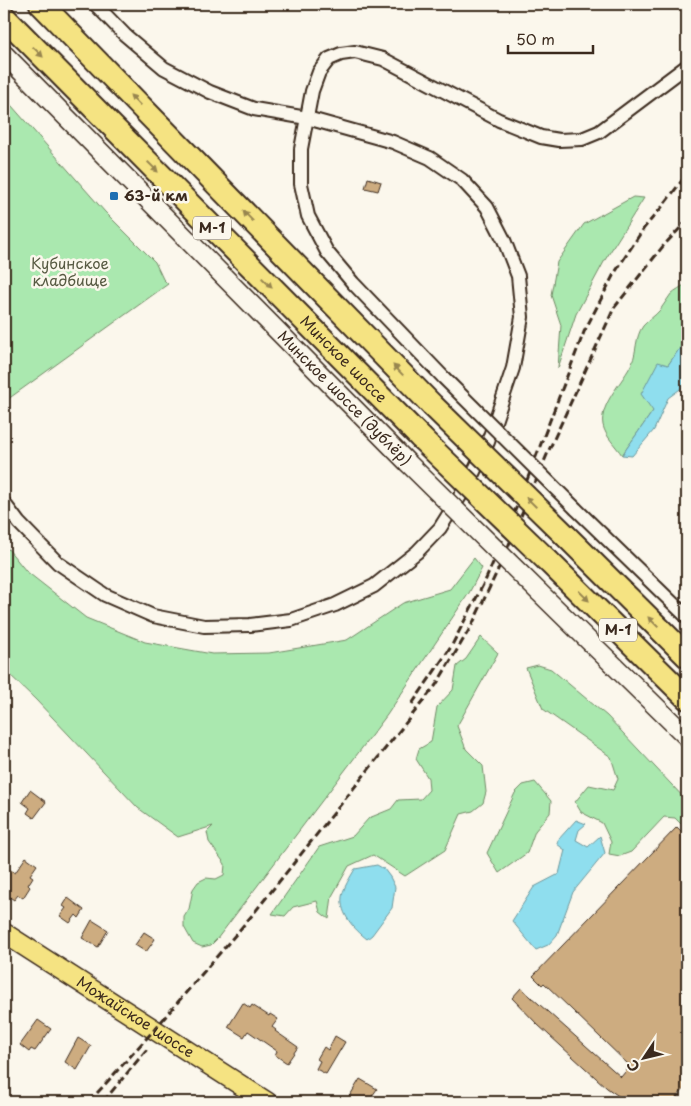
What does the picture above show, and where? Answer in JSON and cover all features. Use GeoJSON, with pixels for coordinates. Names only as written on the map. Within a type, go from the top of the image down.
{"type":"FeatureCollection","features":[{"type":"Feature","properties":{"kind":"highway","name":"М-1"},"geometry":{"type":"LineString","coordinates":[[41,4],[432,405],[687,656]]}},
{"type":"Feature","properties":{"kind":"highway","name":"Минское шоссе"},"geometry":{"type":"LineString","coordinates":[[4,17],[421,438],[687,698]]}},
{"type":"Feature","properties":{"kind":"main road","name":"Минское шоссе (дублёр)"},"geometry":{"type":"LineString","coordinates":[[4,54],[408,463],[687,737]]}},
{"type":"Feature","properties":{"kind":"main road","name":"Можайское шоссе"},"geometry":{"type":"LineString","coordinates":[[4,933],[266,1102]]}},
{"type":"Feature","properties":{"kind":"street"},"geometry":{"type":"LineString","coordinates":[[4,504],[58,563],[104,595],[153,616],[204,626],[250,625],[291,620],[335,605],[374,586],[417,552],[440,528],[469,482],[488,442],[513,368],[522,317],[518,276],[504,240],[487,207],[462,180],[430,158],[393,142],[307,118],[254,109],[210,92],[164,68],[125,35],[95,4]]}},
{"type":"Feature","properties":{"kind":"street"},"geometry":{"type":"LineString","coordinates":[[687,66],[599,132],[582,139],[559,140],[541,137],[499,120],[383,59],[355,52],[341,54],[329,59],[319,72],[312,91],[302,149],[301,184],[308,216],[327,252],[352,283],[444,378],[687,617]]}},
{"type":"Feature","properties":{"kind":"green space","name":"Кубинское кладбище"},"geometry":{"type":"Polygon","coordinates":[[[4,97],[105,212],[155,262],[163,279],[168,284],[4,402],[4,97]]]}},
{"type":"Feature","properties":{"kind":"green space"},"geometry":{"type":"Polygon","coordinates":[[[633,197],[644,198],[605,260],[576,314],[558,368],[561,325],[551,295],[557,262],[584,224],[633,197]]]}},
{"type":"Feature","properties":{"kind":"green space"},"geometry":{"type":"Polygon","coordinates":[[[687,283],[687,338],[668,365],[653,411],[622,455],[604,429],[603,417],[608,401],[632,363],[640,330],[660,310],[671,294],[687,283]]]}},
{"type":"Feature","properties":{"kind":"green space"},"geometry":{"type":"Polygon","coordinates":[[[4,544],[26,571],[86,618],[145,642],[212,654],[269,653],[347,640],[403,603],[450,589],[474,558],[482,568],[469,593],[387,715],[217,939],[211,945],[202,947],[193,943],[184,927],[184,917],[189,909],[193,889],[198,882],[206,878],[216,879],[224,875],[225,864],[209,842],[207,832],[213,826],[178,837],[138,808],[36,700],[4,669],[4,544]]]}},
{"type":"Feature","properties":{"kind":"green space"},"geometry":{"type":"Polygon","coordinates":[[[481,637],[498,653],[457,726],[466,749],[483,766],[486,792],[483,803],[473,811],[461,814],[445,850],[405,876],[373,855],[349,866],[332,896],[329,919],[320,912],[317,901],[293,907],[285,916],[272,914],[319,847],[353,836],[369,818],[391,809],[398,800],[421,799],[429,790],[428,778],[416,759],[419,749],[431,742],[437,707],[453,690],[457,666],[466,659],[481,637]]]}},
{"type":"Feature","properties":{"kind":"green space"},"geometry":{"type":"Polygon","coordinates":[[[538,665],[551,669],[607,716],[687,801],[687,830],[675,818],[664,817],[631,852],[620,856],[609,854],[611,842],[602,823],[581,812],[575,802],[589,785],[613,790],[618,779],[611,757],[543,709],[526,668],[538,665]]]}},
{"type":"Feature","properties":{"kind":"green space"},"geometry":{"type":"Polygon","coordinates":[[[535,782],[551,801],[550,813],[535,831],[527,853],[499,873],[487,853],[515,793],[523,785],[535,782]]]}},
{"type":"Feature","properties":{"kind":"water"},"geometry":{"type":"Polygon","coordinates":[[[687,338],[687,384],[668,398],[654,430],[632,456],[622,455],[653,411],[641,394],[658,362],[668,365],[687,338]]]}},
{"type":"Feature","properties":{"kind":"water"},"geometry":{"type":"Polygon","coordinates":[[[576,820],[586,824],[579,830],[576,840],[588,847],[600,836],[605,853],[573,892],[557,935],[548,945],[536,950],[512,921],[534,887],[559,874],[565,850],[557,844],[558,840],[576,820]]]}},
{"type":"Feature","properties":{"kind":"water"},"geometry":{"type":"Polygon","coordinates":[[[377,865],[384,869],[395,887],[392,908],[367,939],[349,921],[343,909],[342,897],[345,886],[355,869],[377,865]]]}},
{"type":"Feature","properties":{"kind":"building"},"geometry":{"type":"Polygon","coordinates":[[[368,178],[381,182],[378,191],[365,188],[368,178]]]}},
{"type":"Feature","properties":{"kind":"building"},"geometry":{"type":"Polygon","coordinates":[[[30,790],[46,802],[34,818],[27,813],[30,808],[22,802],[30,790]]]}},
{"type":"Feature","properties":{"kind":"building"},"geometry":{"type":"Polygon","coordinates":[[[677,827],[687,837],[687,1086],[672,1102],[627,1102],[607,1088],[538,1025],[512,998],[521,988],[621,1077],[630,1066],[544,983],[542,985],[533,976],[677,827]]]}},
{"type":"Feature","properties":{"kind":"building"},"geometry":{"type":"Polygon","coordinates":[[[26,857],[37,865],[30,875],[33,877],[28,885],[30,887],[23,898],[18,895],[14,900],[4,893],[8,883],[4,878],[9,869],[15,873],[26,857]]]}},
{"type":"Feature","properties":{"kind":"building"},"geometry":{"type":"Polygon","coordinates":[[[68,898],[84,910],[79,918],[76,915],[70,923],[60,916],[66,908],[63,906],[68,898]]]}},
{"type":"Feature","properties":{"kind":"building"},"geometry":{"type":"Polygon","coordinates":[[[92,920],[108,930],[98,947],[82,938],[92,920]]]}},
{"type":"Feature","properties":{"kind":"building"},"geometry":{"type":"Polygon","coordinates":[[[144,932],[155,939],[146,952],[135,945],[144,932]]]}},
{"type":"Feature","properties":{"kind":"building"},"geometry":{"type":"Polygon","coordinates":[[[243,1003],[250,1008],[252,1005],[269,1016],[270,1014],[278,1019],[272,1027],[298,1047],[287,1063],[275,1055],[277,1051],[248,1031],[244,1037],[228,1027],[243,1003]]]}},
{"type":"Feature","properties":{"kind":"building"},"geometry":{"type":"Polygon","coordinates":[[[38,1020],[51,1029],[35,1051],[31,1049],[29,1052],[20,1045],[38,1020]]]}},
{"type":"Feature","properties":{"kind":"building"},"geometry":{"type":"Polygon","coordinates":[[[335,1036],[345,1042],[326,1074],[316,1069],[320,1061],[317,1059],[324,1047],[328,1050],[335,1036]]]}},
{"type":"Feature","properties":{"kind":"building"},"geometry":{"type":"Polygon","coordinates":[[[78,1038],[91,1046],[77,1070],[65,1062],[78,1038]]]}},
{"type":"Feature","properties":{"kind":"building"},"geometry":{"type":"Polygon","coordinates":[[[360,1079],[377,1089],[368,1102],[346,1102],[360,1079]]]}},
{"type":"Feature","properties":{"kind":"railway"},"geometry":{"type":"LineString","coordinates":[[412,704],[451,647],[486,579],[517,506],[584,332],[614,274],[644,228],[687,174]]}},
{"type":"Feature","properties":{"kind":"railway"},"geometry":{"type":"LineString","coordinates":[[89,1102],[154,1030],[254,913],[436,685],[472,625],[614,308],[664,245],[687,221]]}},
{"type":"Feature","properties":{"kind":"railway"},"geometry":{"type":"LineString","coordinates":[[103,1102],[148,1048]]}},
{"type":"Feature","properties":{"kind":"place","name":"63-й км"},"geometry":{"type":"Point","coordinates":[114,196]}}]}
